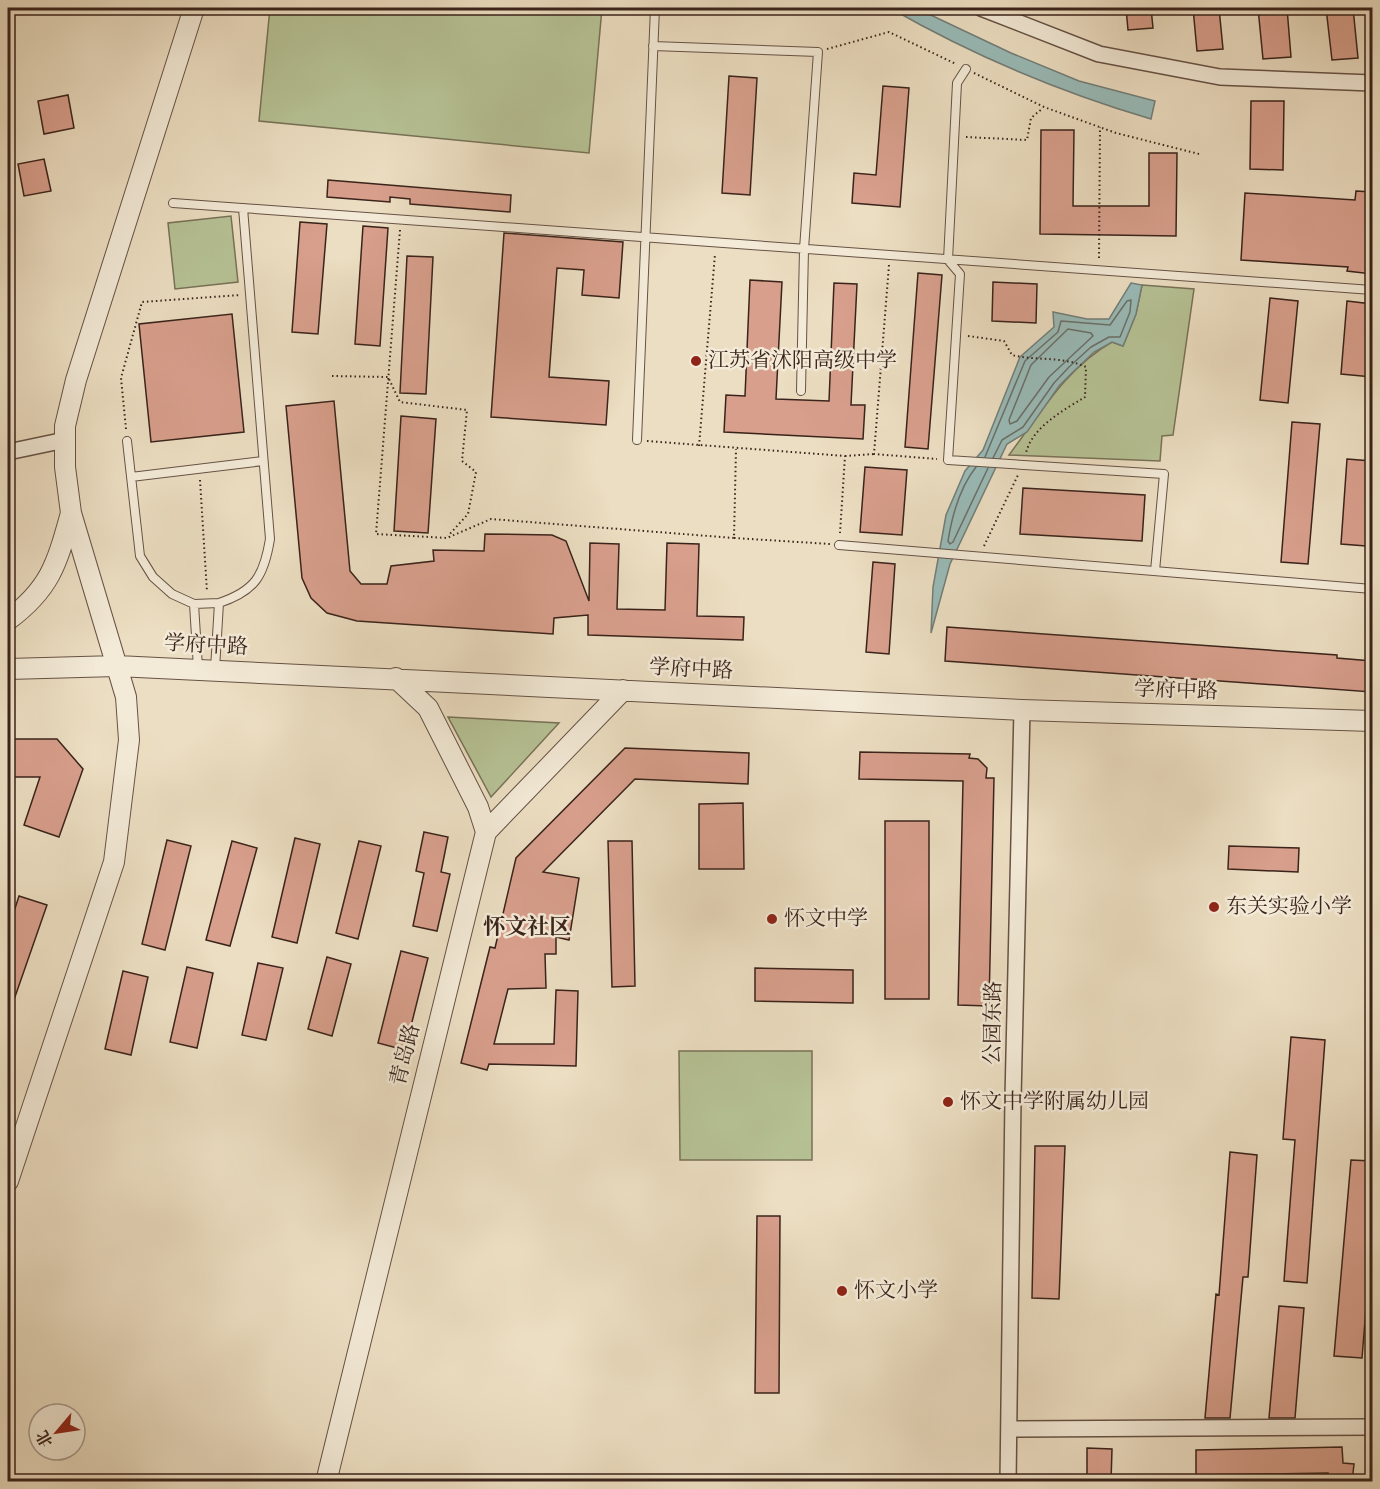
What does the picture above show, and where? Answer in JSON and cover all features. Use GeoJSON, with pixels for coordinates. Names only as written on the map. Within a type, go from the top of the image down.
{"type":"FeatureCollection","features":[{"type":"Feature","properties":{"kind":"street"},"geometry":{"type":"LineString","coordinates":[[8,1181],[114,862],[129,740],[126,697],[71,513],[65,466],[65,426],[76,380],[194,8]]}},
{"type":"Feature","properties":{"kind":"street"},"geometry":{"type":"LineString","coordinates":[[981,8],[1099,54],[1209,75],[1372,83]]}},
{"type":"Feature","properties":{"kind":"street"},"geometry":{"type":"LineString","coordinates":[[8,452],[65,440]]}},
{"type":"Feature","properties":{"kind":"street"},"geometry":{"type":"LineString","coordinates":[[8,620],[31,603],[56,567],[71,513]]}},
{"type":"Feature","properties":{"kind":"street","name":"学府中路"},"geometry":{"type":"LineString","coordinates":[[8,669],[117,666],[1022,710],[1372,721]]}},
{"type":"Feature","properties":{"kind":"street"},"geometry":{"type":"LineString","coordinates":[[396,678],[428,708],[478,807],[486,832],[623,690]]}},
{"type":"Feature","properties":{"kind":"street","name":"公园东路"},"geometry":{"type":"LineString","coordinates":[[1008,1482],[1022,710]]}},
{"type":"Feature","properties":{"kind":"street","name":"青岛路"},"geometry":{"type":"LineString","coordinates":[[326,1482],[486,832]]}},
{"type":"Feature","properties":{"kind":"street"},"geometry":{"type":"LineString","coordinates":[[1009,1430],[1372,1427]]}},
{"type":"Feature","properties":{"kind":"lane"},"geometry":{"type":"LineString","coordinates":[[638,440],[654,8]]}},
{"type":"Feature","properties":{"kind":"lane"},"geometry":{"type":"LineString","coordinates":[[653,46],[818,52],[804,249],[801,391]]}},
{"type":"Feature","properties":{"kind":"lane"},"geometry":{"type":"LineString","coordinates":[[966,69],[957,83],[948,260],[960,274],[948,460],[1164,474],[1155,571]]}},
{"type":"Feature","properties":{"kind":"lane"},"geometry":{"type":"LineString","coordinates":[[173,203],[1372,290]]}},
{"type":"Feature","properties":{"kind":"lane"},"geometry":{"type":"LineString","coordinates":[[127,441],[140,556],[153,577],[172,594],[194,604],[219,603],[239,596],[255,582],[266,566],[270,539],[243,208]]}},
{"type":"Feature","properties":{"kind":"lane"},"geometry":{"type":"LineString","coordinates":[[131,477],[263,461]]}},
{"type":"Feature","properties":{"kind":"lane"},"geometry":{"type":"LineString","coordinates":[[839,545],[1372,589]]}},
{"type":"Feature","properties":{"kind":"lane"},"geometry":{"type":"LineString","coordinates":[[206,670],[219,603]]}},
{"type":"Feature","properties":{"kind":"lane"},"geometry":{"type":"LineString","coordinates":[[194,604],[206,670]]}},
{"type":"Feature","properties":{"kind":"path"},"geometry":{"type":"LineString","coordinates":[[818,52],[889,32],[1044,107],[1100,127],[1199,154]]}},
{"type":"Feature","properties":{"kind":"path"},"geometry":{"type":"LineString","coordinates":[[954,137],[1027,140],[1031,118],[1044,107]]}},
{"type":"Feature","properties":{"kind":"path"},"geometry":{"type":"LineString","coordinates":[[1099,270],[1100,127]]}},
{"type":"Feature","properties":{"kind":"path"},"geometry":{"type":"LineString","coordinates":[[401,219],[376,534],[447,538],[491,519],[839,545],[845,456]]}},
{"type":"Feature","properties":{"kind":"path"},"geometry":{"type":"LineString","coordinates":[[699,446],[716,242]]}},
{"type":"Feature","properties":{"kind":"path"},"geometry":{"type":"LineString","coordinates":[[874,454],[890,256]]}},
{"type":"Feature","properties":{"kind":"path"},"geometry":{"type":"LineString","coordinates":[[127,441],[122,378],[142,303],[250,294]]}},
{"type":"Feature","properties":{"kind":"path"},"geometry":{"type":"LineString","coordinates":[[956,334],[1004,341],[1012,355],[1029,359],[1051,358],[1086,368],[1085,397],[1060,412],[1029,441],[1023,465],[979,556]]}},
{"type":"Feature","properties":{"kind":"path"},"geometry":{"type":"LineString","coordinates":[[332,376],[388,376]]}},
{"type":"Feature","properties":{"kind":"path"},"geometry":{"type":"LineString","coordinates":[[388,376],[400,402],[467,410],[462,461],[476,472],[468,514],[447,538]]}},
{"type":"Feature","properties":{"kind":"path"},"geometry":{"type":"LineString","coordinates":[[638,440],[736,449],[845,456],[874,454],[948,460]]}},
{"type":"Feature","properties":{"kind":"path"},"geometry":{"type":"LineString","coordinates":[[734,538],[736,449]]}},
{"type":"Feature","properties":{"kind":"path"},"geometry":{"type":"LineString","coordinates":[[199,469],[208,603]]}},
{"type":"Feature","properties":{"kind":"green space"},"geometry":{"type":"Polygon","coordinates":[[[270,8],[602,8],[589,153],[259,121],[270,8]]]}},
{"type":"Feature","properties":{"kind":"green space"},"geometry":{"type":"Polygon","coordinates":[[[231,216],[238,282],[175,289],[168,223],[231,216]]]}},
{"type":"Feature","properties":{"kind":"green space"},"geometry":{"type":"Polygon","coordinates":[[[1142,285],[1194,289],[1173,435],[1162,436],[1160,461],[1009,455],[1067,378],[1112,342],[1123,346],[1136,314],[1142,285]]]}},
{"type":"Feature","properties":{"kind":"green space"},"geometry":{"type":"Polygon","coordinates":[[[448,717],[559,723],[491,797],[448,717]]]}},
{"type":"Feature","properties":{"kind":"green space"},"geometry":{"type":"Polygon","coordinates":[[[679,1051],[812,1051],[812,1160],[680,1160],[679,1051]]]}},
{"type":"Feature","properties":{"kind":"water"},"geometry":{"type":"Polygon","coordinates":[[[890,8],[916,8],[1011,53],[1079,81],[1155,101],[1151,119],[1083,97],[1017,71],[890,8]]]}},
{"type":"Feature","properties":{"kind":"water"},"geometry":{"type":"Polygon","coordinates":[[[1131,283],[1142,285],[1136,314],[1123,346],[1112,342],[1094,352],[1059,386],[1027,432],[1007,444],[950,564],[931,633],[933,587],[946,515],[965,471],[983,450],[1020,357],[1054,327],[1053,312],[1087,319],[1109,319],[1131,283]]]}},
{"type":"Feature","properties":{"kind":"building"},"geometry":{"type":"Polygon","coordinates":[[[1126,8],[1151,8],[1153,28],[1128,30],[1126,8]]]}},
{"type":"Feature","properties":{"kind":"building"},"geometry":{"type":"Polygon","coordinates":[[[1193,8],[1219,8],[1223,49],[1197,51],[1193,8]]]}},
{"type":"Feature","properties":{"kind":"building"},"geometry":{"type":"Polygon","coordinates":[[[1258,8],[1287,8],[1291,57],[1263,59],[1258,8]]]}},
{"type":"Feature","properties":{"kind":"building"},"geometry":{"type":"Polygon","coordinates":[[[1326,8],[1353,8],[1358,58],[1332,60],[1326,8]]]}},
{"type":"Feature","properties":{"kind":"building"},"geometry":{"type":"Polygon","coordinates":[[[729,76],[757,78],[750,195],[722,193],[729,76]]]}},
{"type":"Feature","properties":{"kind":"building"},"geometry":{"type":"Polygon","coordinates":[[[883,86],[909,88],[900,207],[852,203],[854,173],[876,175],[883,86]]]}},
{"type":"Feature","properties":{"kind":"building"},"geometry":{"type":"Polygon","coordinates":[[[68,95],[74,128],[44,134],[38,101],[68,95]]]}},
{"type":"Feature","properties":{"kind":"building"},"geometry":{"type":"Polygon","coordinates":[[[1251,101],[1284,101],[1283,170],[1250,169],[1251,101]]]}},
{"type":"Feature","properties":{"kind":"building"},"geometry":{"type":"Polygon","coordinates":[[[1041,130],[1074,130],[1073,206],[1149,206],[1149,153],[1177,153],[1176,236],[1040,234],[1041,130]]]}},
{"type":"Feature","properties":{"kind":"building"},"geometry":{"type":"Polygon","coordinates":[[[44,159],[51,191],[24,196],[18,164],[44,159]]]}},
{"type":"Feature","properties":{"kind":"building"},"geometry":{"type":"Polygon","coordinates":[[[328,180],[511,195],[510,212],[410,204],[410,199],[390,197],[390,202],[327,197],[328,180]]]}},
{"type":"Feature","properties":{"kind":"building"},"geometry":{"type":"Polygon","coordinates":[[[1356,191],[1372,192],[1372,274],[1347,271],[1348,267],[1241,260],[1245,193],[1355,200],[1356,191]]]}},
{"type":"Feature","properties":{"kind":"building"},"geometry":{"type":"Polygon","coordinates":[[[300,222],[327,224],[318,334],[292,332],[300,222]]]}},
{"type":"Feature","properties":{"kind":"building"},"geometry":{"type":"Polygon","coordinates":[[[363,226],[388,228],[380,346],[355,344],[363,226]]]}},
{"type":"Feature","properties":{"kind":"building"},"geometry":{"type":"Polygon","coordinates":[[[504,233],[623,242],[619,298],[582,295],[584,270],[557,268],[549,377],[609,381],[606,425],[491,417],[504,233]]]}},
{"type":"Feature","properties":{"kind":"building"},"geometry":{"type":"Polygon","coordinates":[[[407,256],[433,257],[426,394],[400,393],[407,256]]]}},
{"type":"Feature","properties":{"kind":"building"},"geometry":{"type":"Polygon","coordinates":[[[918,273],[942,275],[928,449],[905,447],[918,273]]]}},
{"type":"Feature","properties":{"kind":"building"},"geometry":{"type":"Polygon","coordinates":[[[750,280],[782,282],[776,399],[829,401],[834,283],[857,284],[851,405],[865,405],[863,439],[724,432],[726,395],[745,396],[750,280]]]}},
{"type":"Feature","properties":{"kind":"building"},"geometry":{"type":"Polygon","coordinates":[[[993,282],[1037,284],[1036,323],[992,321],[993,282]]]}},
{"type":"Feature","properties":{"kind":"building"},"geometry":{"type":"Polygon","coordinates":[[[1270,298],[1298,301],[1288,403],[1260,400],[1270,298]]]}},
{"type":"Feature","properties":{"kind":"building"},"geometry":{"type":"Polygon","coordinates":[[[1347,301],[1372,304],[1372,377],[1341,374],[1347,301]]]}},
{"type":"Feature","properties":{"kind":"building"},"geometry":{"type":"Polygon","coordinates":[[[232,314],[244,432],[151,442],[139,324],[232,314]]]}},
{"type":"Feature","properties":{"kind":"building"},"geometry":{"type":"Polygon","coordinates":[[[334,401],[350,571],[361,584],[387,584],[391,566],[434,561],[433,550],[484,551],[485,534],[552,535],[566,541],[589,601],[590,543],[619,544],[617,609],[665,610],[667,543],[699,544],[697,616],[744,617],[743,640],[588,635],[588,615],[554,618],[553,634],[357,621],[327,613],[311,598],[302,578],[286,406],[334,401]]]}},
{"type":"Feature","properties":{"kind":"building"},"geometry":{"type":"Polygon","coordinates":[[[401,416],[436,419],[428,533],[394,531],[401,416]]]}},
{"type":"Feature","properties":{"kind":"building"},"geometry":{"type":"Polygon","coordinates":[[[1292,422],[1320,424],[1308,564],[1281,562],[1292,422]]]}},
{"type":"Feature","properties":{"kind":"building"},"geometry":{"type":"Polygon","coordinates":[[[1347,459],[1372,461],[1366,546],[1341,544],[1347,459]]]}},
{"type":"Feature","properties":{"kind":"building"},"geometry":{"type":"Polygon","coordinates":[[[865,467],[907,470],[902,535],[860,532],[865,467]]]}},
{"type":"Feature","properties":{"kind":"building"},"geometry":{"type":"Polygon","coordinates":[[[1023,488],[1145,495],[1142,541],[1020,534],[1023,488]]]}},
{"type":"Feature","properties":{"kind":"building"},"geometry":{"type":"Polygon","coordinates":[[[873,562],[895,564],[889,654],[866,652],[873,562]]]}},
{"type":"Feature","properties":{"kind":"building"},"geometry":{"type":"Polygon","coordinates":[[[947,627],[1337,655],[1337,658],[1372,661],[1372,692],[945,661],[947,627]]]}},
{"type":"Feature","properties":{"kind":"building"},"geometry":{"type":"Polygon","coordinates":[[[8,739],[57,739],[83,769],[59,837],[24,825],[40,777],[8,777],[8,739]]]}},
{"type":"Feature","properties":{"kind":"building"},"geometry":{"type":"Polygon","coordinates":[[[625,748],[749,753],[748,784],[635,779],[543,872],[579,878],[569,940],[556,937],[556,954],[545,954],[546,988],[508,989],[494,1044],[554,1044],[556,990],[578,991],[576,1066],[489,1064],[487,1070],[461,1063],[490,947],[495,948],[516,858],[625,748]]]}},
{"type":"Feature","properties":{"kind":"building"},"geometry":{"type":"Polygon","coordinates":[[[860,752],[970,754],[969,758],[978,759],[987,768],[986,778],[994,778],[989,1006],[958,1005],[963,781],[859,779],[860,752]]]}},
{"type":"Feature","properties":{"kind":"building"},"geometry":{"type":"Polygon","coordinates":[[[743,803],[744,869],[699,869],[699,804],[743,803]]]}},
{"type":"Feature","properties":{"kind":"building"},"geometry":{"type":"Polygon","coordinates":[[[885,821],[929,821],[929,999],[885,999],[885,821]]]}},
{"type":"Feature","properties":{"kind":"building"},"geometry":{"type":"Polygon","coordinates":[[[424,832],[448,837],[441,872],[450,874],[437,931],[413,926],[424,873],[416,871],[424,832]]]}},
{"type":"Feature","properties":{"kind":"building"},"geometry":{"type":"Polygon","coordinates":[[[295,838],[320,844],[297,943],[272,937],[295,838]]]}},
{"type":"Feature","properties":{"kind":"building"},"geometry":{"type":"Polygon","coordinates":[[[167,840],[191,846],[165,950],[142,944],[167,840]]]}},
{"type":"Feature","properties":{"kind":"building"},"geometry":{"type":"Polygon","coordinates":[[[232,841],[257,848],[230,946],[206,940],[232,841]]]}},
{"type":"Feature","properties":{"kind":"building"},"geometry":{"type":"Polygon","coordinates":[[[359,841],[381,846],[358,939],[336,933],[359,841]]]}},
{"type":"Feature","properties":{"kind":"building"},"geometry":{"type":"Polygon","coordinates":[[[608,841],[632,841],[635,986],[612,987],[608,841]]]}},
{"type":"Feature","properties":{"kind":"building"},"geometry":{"type":"Polygon","coordinates":[[[1229,846],[1299,848],[1298,872],[1228,869],[1229,846]]]}},
{"type":"Feature","properties":{"kind":"building"},"geometry":{"type":"Polygon","coordinates":[[[19,896],[47,905],[9,1014],[8,930],[19,896]]]}},
{"type":"Feature","properties":{"kind":"building"},"geometry":{"type":"Polygon","coordinates":[[[401,951],[428,958],[405,1050],[378,1043],[401,951]]]}},
{"type":"Feature","properties":{"kind":"building"},"geometry":{"type":"Polygon","coordinates":[[[327,957],[351,964],[332,1036],[308,1029],[327,957]]]}},
{"type":"Feature","properties":{"kind":"building"},"geometry":{"type":"Polygon","coordinates":[[[258,963],[283,968],[266,1040],[242,1035],[258,963]]]}},
{"type":"Feature","properties":{"kind":"building"},"geometry":{"type":"Polygon","coordinates":[[[187,967],[213,973],[197,1048],[170,1042],[187,967]]]}},
{"type":"Feature","properties":{"kind":"building"},"geometry":{"type":"Polygon","coordinates":[[[755,968],[853,970],[853,1003],[755,1001],[755,968]]]}},
{"type":"Feature","properties":{"kind":"building"},"geometry":{"type":"Polygon","coordinates":[[[123,971],[148,977],[131,1055],[105,1049],[123,971]]]}},
{"type":"Feature","properties":{"kind":"building"},"geometry":{"type":"Polygon","coordinates":[[[1291,1037],[1325,1040],[1307,1283],[1284,1281],[1295,1140],[1283,1139],[1291,1037]]]}},
{"type":"Feature","properties":{"kind":"building"},"geometry":{"type":"Polygon","coordinates":[[[1035,1146],[1065,1146],[1059,1299],[1032,1298],[1035,1146]]]}},
{"type":"Feature","properties":{"kind":"building"},"geometry":{"type":"Polygon","coordinates":[[[1230,1152],[1257,1155],[1248,1277],[1243,1277],[1230,1418],[1205,1418],[1216,1294],[1219,1295],[1230,1152]]]}},
{"type":"Feature","properties":{"kind":"building"},"geometry":{"type":"Polygon","coordinates":[[[1351,1160],[1372,1161],[1372,1235],[1362,1358],[1334,1356],[1351,1160]]]}},
{"type":"Feature","properties":{"kind":"building"},"geometry":{"type":"Polygon","coordinates":[[[757,1216],[780,1216],[779,1393],[755,1393],[757,1216]]]}},
{"type":"Feature","properties":{"kind":"building"},"geometry":{"type":"Polygon","coordinates":[[[1279,1306],[1304,1308],[1295,1418],[1269,1418],[1279,1306]]]}},
{"type":"Feature","properties":{"kind":"building"},"geometry":{"type":"Polygon","coordinates":[[[1342,1447],[1343,1463],[1354,1464],[1352,1482],[1327,1482],[1328,1473],[1196,1475],[1196,1450],[1342,1447]]]}},
{"type":"Feature","properties":{"kind":"building"},"geometry":{"type":"Polygon","coordinates":[[[1087,1448],[1112,1449],[1111,1482],[1087,1482],[1087,1448]]]}},
{"type":"Feature","properties":{"kind":"place","name":"江苏省沭阳高级中学"},"geometry":{"type":"Point","coordinates":[696,361]}},
{"type":"Feature","properties":{"kind":"place","name":"东关实验小学"},"geometry":{"type":"Point","coordinates":[1214,907]}},
{"type":"Feature","properties":{"kind":"place","name":"怀文中学"},"geometry":{"type":"Point","coordinates":[772,919]}},
{"type":"Feature","properties":{"kind":"place","name":"怀文中学附属幼儿园"},"geometry":{"type":"Point","coordinates":[948,1102]}},
{"type":"Feature","properties":{"kind":"place","name":"怀文小学"},"geometry":{"type":"Point","coordinates":[842,1291]}},
{"type":"Feature","properties":{"kind":"district","name":"怀文社区"},"geometry":{"type":"Point","coordinates":[527,928]}}]}
